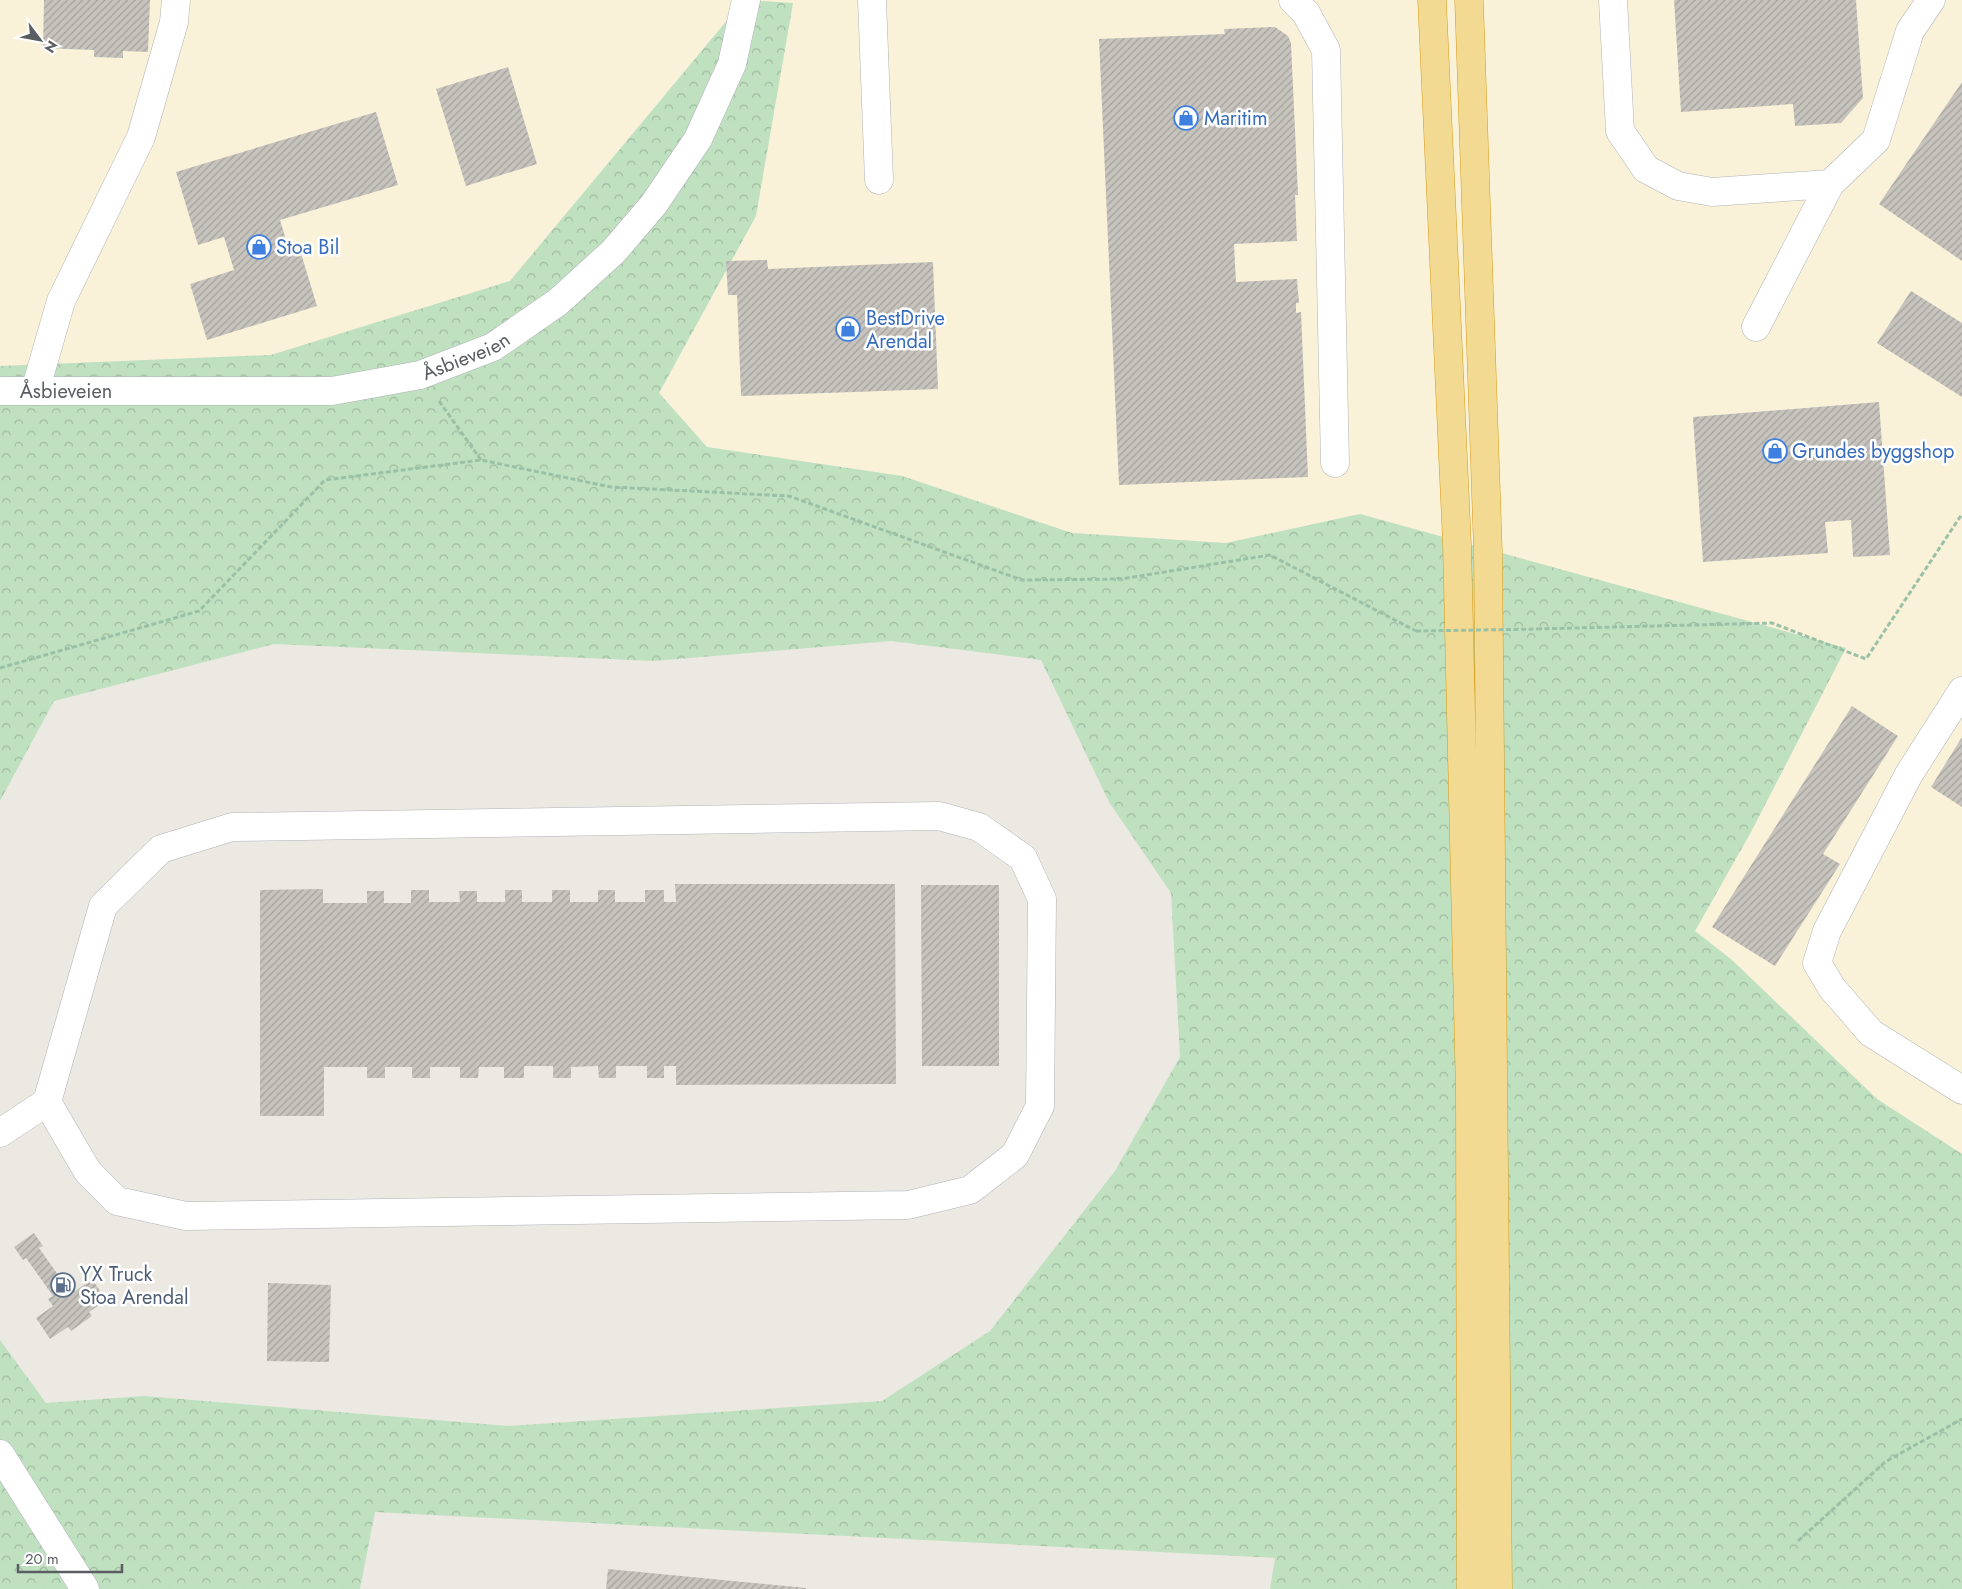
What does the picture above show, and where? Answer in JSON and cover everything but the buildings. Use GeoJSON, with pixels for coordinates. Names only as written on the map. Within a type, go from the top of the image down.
{"type":"FeatureCollection","features":[{"type":"Feature","properties":{"kind":"highway"},"geometry":{"type":"LineString","coordinates":[[1432,0],[1458,584],[1470,1093],[1471,1589]]}},
{"type":"Feature","properties":{"kind":"highway"},"geometry":{"type":"LineString","coordinates":[[1469,0],[1488,552],[1498,1589]]}},
{"type":"Feature","properties":{"kind":"street"},"geometry":{"type":"LineString","coordinates":[[35,391],[61,301],[141,137],[174,22],[176,0]]}},
{"type":"Feature","properties":{"kind":"street","name":"Åsbieveien"},"geometry":{"type":"LineString","coordinates":[[0,391],[332,392],[420,374],[493,347],[558,302],[613,252],[654,204],[698,139],[732,64],[746,0]]}},
{"type":"Feature","properties":{"kind":"street"},"geometry":{"type":"LineString","coordinates":[[872,0],[879,180]]}},
{"type":"Feature","properties":{"kind":"street"},"geometry":{"type":"LineString","coordinates":[[1293,0],[1306,13],[1326,50],[1335,463]]}},
{"type":"Feature","properties":{"kind":"street"},"geometry":{"type":"LineString","coordinates":[[1613,0],[1620,131],[1646,169],[1678,186],[1712,192],[1830,184]]}},
{"type":"Feature","properties":{"kind":"street"},"geometry":{"type":"LineString","coordinates":[[1756,327],[1830,184],[1876,140],[1910,31],[1931,0]]}},
{"type":"Feature","properties":{"kind":"street"},"geometry":{"type":"LineString","coordinates":[[1962,691],[1904,783],[1827,931],[1817,963],[1832,988],[1871,1033],[1962,1090]]}},
{"type":"Feature","properties":{"kind":"street"},"geometry":{"type":"LineString","coordinates":[[0,1133],[47,1102],[103,906],[161,849],[232,827],[939,816],[979,827],[1023,858],[1042,899],[1040,1106],[1015,1155],[970,1190],[908,1205],[186,1216],[117,1201],[88,1172],[47,1102]]}},
{"type":"Feature","properties":{"kind":"street"},"geometry":{"type":"LineString","coordinates":[[0,1454],[85,1589]]}},
{"type":"Feature","properties":{"kind":"path"},"geometry":{"type":"LineString","coordinates":[[420,374],[481,460]]}},
{"type":"Feature","properties":{"kind":"path"},"geometry":{"type":"LineString","coordinates":[[0,668],[199,611],[325,480],[481,460],[610,487],[789,496],[1022,580],[1121,579],[1270,556],[1416,632],[1772,623],[1866,660],[1962,514]]}},
{"type":"Feature","properties":{"kind":"path"},"geometry":{"type":"LineString","coordinates":[[1798,1541],[1885,1462],[1962,1419]]}},
{"type":"Feature","properties":{"kind":"shaded area"},"geometry":{"type":"Polygon","coordinates":[[[0,0],[744,0],[510,281],[271,355],[0,366],[0,0]]]}},
{"type":"Feature","properties":{"kind":"shaded area"},"geometry":{"type":"Polygon","coordinates":[[[744,0],[1962,0],[1962,1154],[1877,1099],[1732,960],[1695,931],[1751,832],[1846,648],[1360,514],[1227,543],[1072,533],[902,476],[707,447],[659,393],[756,216],[744,0]]]}},
{"type":"Feature","properties":{"kind":"green space"},"geometry":{"type":"Polygon","coordinates":[[[744,0],[793,3],[756,216],[659,393],[707,447],[902,476],[1072,533],[1226,543],[1360,514],[1846,648],[1751,832],[1695,931],[1732,960],[1877,1099],[1962,1154],[1962,1589],[1270,1589],[1275,1558],[375,1512],[360,1589],[0,1589],[0,1340],[46,1403],[144,1396],[508,1426],[882,1401],[990,1331],[1115,1171],[1180,1057],[1171,893],[1109,802],[1041,660],[891,641],[654,661],[274,644],[54,701],[0,801],[0,366],[271,355],[510,281],[744,0]]]}},
{"type":"Feature","properties":{"kind":"place","name":"Maritim"},"geometry":{"type":"Point","coordinates":[1186,118]}},
{"type":"Feature","properties":{"kind":"place","name":"Stoa Bil"},"geometry":{"type":"Point","coordinates":[259,247]}},
{"type":"Feature","properties":{"kind":"place","name":"BestDrive Arendal"},"geometry":{"type":"Point","coordinates":[848,329]}},
{"type":"Feature","properties":{"kind":"place","name":"Grundes byggshop"},"geometry":{"type":"Point","coordinates":[1775,451]}},
{"type":"Feature","properties":{"kind":"place","name":"YX Truck Stoa Arendal"},"geometry":{"type":"Point","coordinates":[63,1285]}}]}
